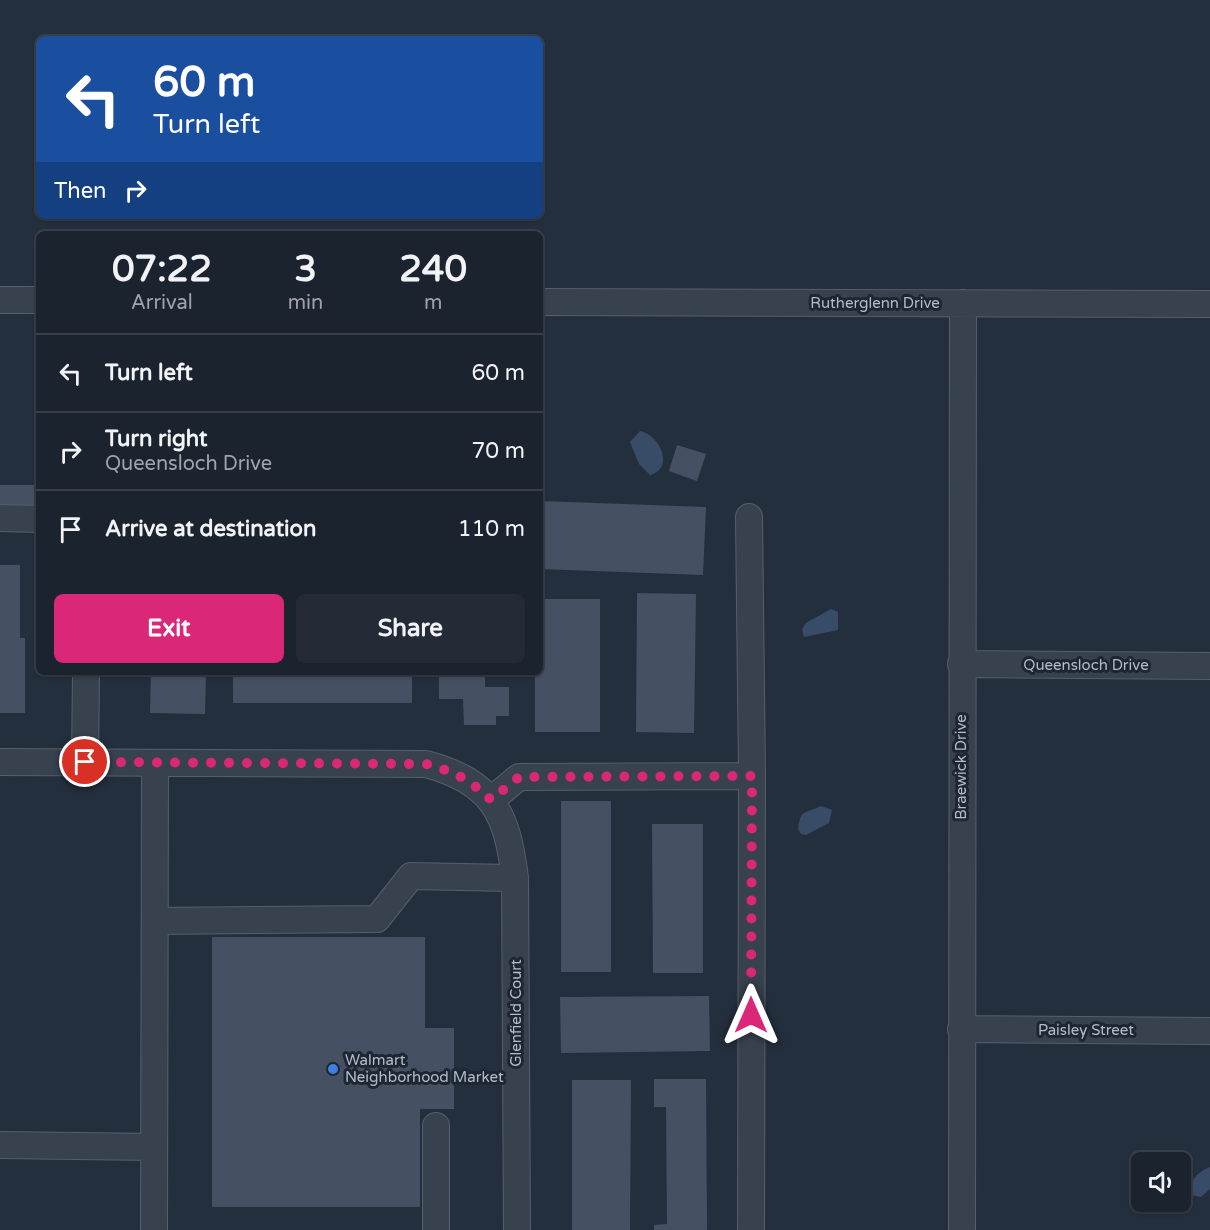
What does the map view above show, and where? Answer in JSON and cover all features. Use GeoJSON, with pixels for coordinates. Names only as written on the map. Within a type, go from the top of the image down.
{"type":"FeatureCollection","features":[{"type":"Feature","properties":{"kind":"street"},"geometry":{"type":"LineString","coordinates":[[0,300],[36,300]]}},
{"type":"Feature","properties":{"kind":"street","name":"Rutherglenn Drive"},"geometry":{"type":"LineString","coordinates":[[543,302],[1210,304]]}},
{"type":"Feature","properties":{"kind":"street","name":"Braewick Drive"},"geometry":{"type":"LineString","coordinates":[[962,1230],[963,303]]}},
{"type":"Feature","properties":{"kind":"street"},"geometry":{"type":"LineString","coordinates":[[749,517],[752,776],[751,1230]]}},
{"type":"Feature","properties":{"kind":"street"},"geometry":{"type":"LineString","coordinates":[[0,518],[36,519]]}},
{"type":"Feature","properties":{"kind":"street","name":"Queensloch Drive"},"geometry":{"type":"LineString","coordinates":[[962,664],[1210,666]]}},
{"type":"Feature","properties":{"kind":"street"},"geometry":{"type":"LineString","coordinates":[[85,762],[86,675]]}},
{"type":"Feature","properties":{"kind":"street"},"geometry":{"type":"LineString","coordinates":[[0,762],[426,764],[455,772],[475,784],[491,800],[519,777],[752,776]]}},
{"type":"Feature","properties":{"kind":"street"},"geometry":{"type":"LineString","coordinates":[[154,764],[154,1230]]}},
{"type":"Feature","properties":{"kind":"street","name":"Glenfield Court"},"geometry":{"type":"LineString","coordinates":[[491,800],[502,820],[511,846],[515,878],[517,1230]]}},
{"type":"Feature","properties":{"kind":"street"},"geometry":{"type":"LineString","coordinates":[[155,921],[377,919],[411,876],[515,878]]}},
{"type":"Feature","properties":{"kind":"street","name":"Paisley Street"},"geometry":{"type":"LineString","coordinates":[[961,1029],[1210,1031]]}},
{"type":"Feature","properties":{"kind":"street"},"geometry":{"type":"LineString","coordinates":[[436,1126],[436,1230]]}},
{"type":"Feature","properties":{"kind":"street"},"geometry":{"type":"LineString","coordinates":[[0,1145],[154,1147]]}},
{"type":"Feature","properties":{"kind":"water"},"geometry":{"type":"Polygon","coordinates":[[[640,431],[654,439],[662,452],[662,466],[650,475],[639,464],[630,442],[640,431]]]}},
{"type":"Feature","properties":{"kind":"water"},"geometry":{"type":"Polygon","coordinates":[[[831,609],[838,612],[838,630],[804,637],[802,629],[806,623],[831,609]]]}},
{"type":"Feature","properties":{"kind":"water"},"geometry":{"type":"Polygon","coordinates":[[[821,806],[832,810],[829,823],[806,835],[801,834],[798,829],[802,815],[821,806]]]}},
{"type":"Feature","properties":{"kind":"water"},"geometry":{"type":"Polygon","coordinates":[[[1210,1167],[1210,1189],[1201,1197],[1191,1195],[1191,1184],[1202,1171],[1210,1167]]]}},
{"type":"Feature","properties":{"kind":"building"},"geometry":{"type":"Polygon","coordinates":[[[677,445],[706,454],[697,481],[669,471],[677,445]]]}},
{"type":"Feature","properties":{"kind":"building"},"geometry":{"type":"Polygon","coordinates":[[[0,485],[36,485],[36,510],[0,510],[0,485]]]}},
{"type":"Feature","properties":{"kind":"building"},"geometry":{"type":"Polygon","coordinates":[[[543,501],[706,507],[703,575],[543,569],[543,501]]]}},
{"type":"Feature","properties":{"kind":"building"},"geometry":{"type":"Polygon","coordinates":[[[0,565],[20,565],[20,638],[25,638],[25,713],[0,713],[0,565]]]}},
{"type":"Feature","properties":{"kind":"building"},"geometry":{"type":"Polygon","coordinates":[[[637,593],[696,594],[694,733],[636,732],[637,593]]]}},
{"type":"Feature","properties":{"kind":"building"},"geometry":{"type":"Polygon","coordinates":[[[543,599],[600,599],[600,732],[535,732],[535,675],[543,675],[543,599]]]}},
{"type":"Feature","properties":{"kind":"building"},"geometry":{"type":"Polygon","coordinates":[[[151,675],[206,675],[205,714],[150,713],[151,675]]]}},
{"type":"Feature","properties":{"kind":"building"},"geometry":{"type":"Polygon","coordinates":[[[233,675],[412,675],[412,703],[233,703],[233,675]]]}},
{"type":"Feature","properties":{"kind":"building"},"geometry":{"type":"Polygon","coordinates":[[[439,675],[485,675],[485,687],[509,687],[509,716],[496,716],[496,725],[464,725],[463,699],[439,699],[439,675]]]}},
{"type":"Feature","properties":{"kind":"building"},"geometry":{"type":"Polygon","coordinates":[[[561,801],[611,801],[611,972],[561,972],[561,801]]]}},
{"type":"Feature","properties":{"kind":"building"},"geometry":{"type":"Polygon","coordinates":[[[652,824],[703,824],[703,973],[653,973],[652,824]]]}},
{"type":"Feature","properties":{"kind":"building","name":"Walmart Neighborhood Market"},"geometry":{"type":"Polygon","coordinates":[[[212,937],[425,937],[425,1028],[454,1028],[454,1109],[420,1109],[420,1207],[212,1207],[212,937]]]}},
{"type":"Feature","properties":{"kind":"building"},"geometry":{"type":"Polygon","coordinates":[[[709,996],[710,1051],[561,1053],[560,997],[709,996]]]}},
{"type":"Feature","properties":{"kind":"building"},"geometry":{"type":"Polygon","coordinates":[[[654,1079],[706,1079],[707,1230],[654,1230],[654,1225],[667,1224],[666,1107],[654,1107],[654,1079]]]}},
{"type":"Feature","properties":{"kind":"building"},"geometry":{"type":"Polygon","coordinates":[[[572,1080],[631,1080],[630,1230],[572,1230],[572,1080]]]}},
{"type":"Feature","properties":{"kind":"place","name":"Walmart Neighborhood Market"},"geometry":{"type":"Point","coordinates":[333,1069]}},
{"type":"Feature","properties":{"kind":"route"},"geometry":{"type":"LineString","coordinates":[[85,762],[426,764],[455,772],[475,784],[491,800],[519,777],[752,776],[751,1015]]}}]}
